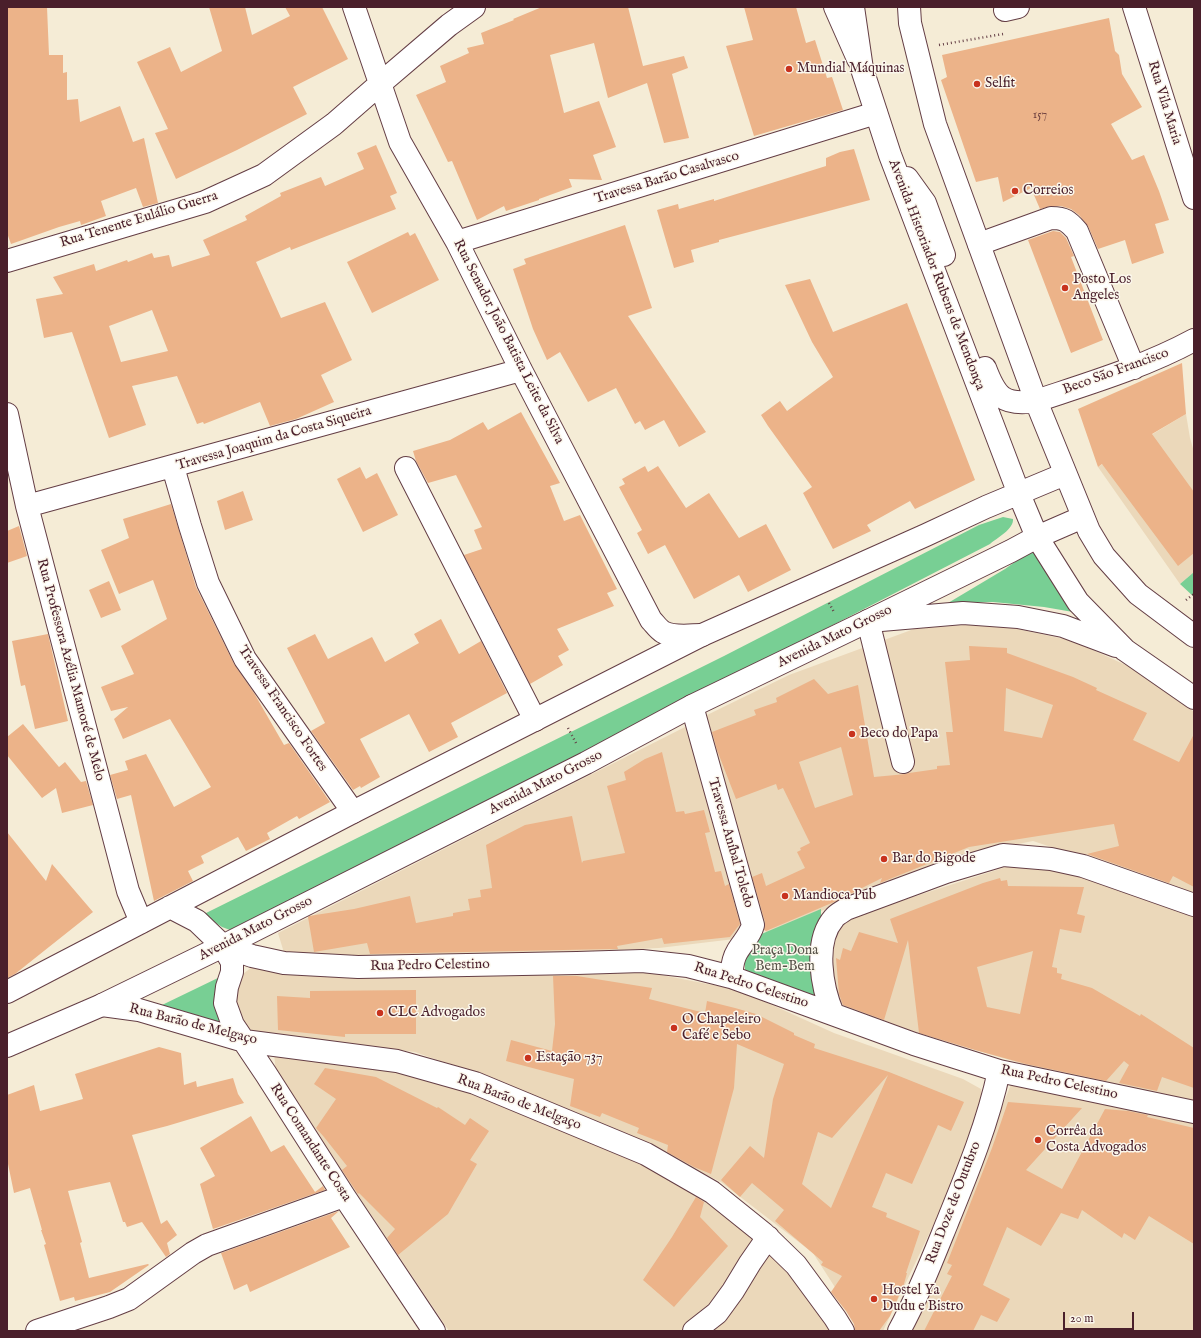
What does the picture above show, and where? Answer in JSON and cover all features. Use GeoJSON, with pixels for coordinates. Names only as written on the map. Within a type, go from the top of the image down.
{"type":"FeatureCollection","features":[{"type":"Feature","properties":{"kind":"street","name":"Rua Senador João Batista Leite da Silva"},"geometry":{"type":"LineString","coordinates":[[354,7],[400,142],[457,242],[521,370],[651,620],[665,633],[702,635]]}},
{"type":"Feature","properties":{"kind":"street","name":"Rua Tenente Eulálio Guerra"},"geometry":{"type":"LineString","coordinates":[[7,261],[205,202],[264,175],[334,124],[449,25],[474,7]]}},
{"type":"Feature","properties":{"kind":"street"},"geometry":{"type":"LineString","coordinates":[[835,7],[862,69]]}},
{"type":"Feature","properties":{"kind":"street","name":"Avenida Historiador Rubens de Mendonça"},"geometry":{"type":"LineString","coordinates":[[853,7],[862,69],[890,155],[1019,494],[1037,537],[1078,602],[1125,650]]}},
{"type":"Feature","properties":{"kind":"street"},"geometry":{"type":"LineString","coordinates":[[909,7],[910,23],[935,124],[1036,401],[1086,524],[1104,556],[1138,594],[1194,636]]}},
{"type":"Feature","properties":{"kind":"street","name":"Rua Vila Maria"},"geometry":{"type":"LineString","coordinates":[[1134,7],[1194,198]]}},
{"type":"Feature","properties":{"kind":"street","name":"Travessa Barão Casalvasco"},"geometry":{"type":"LineString","coordinates":[[457,242],[876,113]]}},
{"type":"Feature","properties":{"kind":"street","name":"Beco São Francisco"},"geometry":{"type":"LineString","coordinates":[[890,155],[925,203],[994,390],[1006,400],[1023,403],[1036,401],[1134,368],[1170,353],[1194,340]]}},
{"type":"Feature","properties":{"kind":"street"},"geometry":{"type":"LineString","coordinates":[[979,244],[1051,218],[1060,218],[1068,221],[1077,231],[1134,368]]}},
{"type":"Feature","properties":{"kind":"street","name":"Travessa Joaquim da Costa Siqueira"},"geometry":{"type":"LineString","coordinates":[[27,506],[521,370]]}},
{"type":"Feature","properties":{"kind":"street","name":"Rua Professora Azélia Mamoré de Melo"},"geometry":{"type":"LineString","coordinates":[[7,414],[27,506],[128,891],[141,922]]}},
{"type":"Feature","properties":{"kind":"street","name":"Travessa Francisco Fortes"},"geometry":{"type":"LineString","coordinates":[[173,467],[208,582],[245,659],[353,812]]}},
{"type":"Feature","properties":{"kind":"street"},"geometry":{"type":"LineString","coordinates":[[406,468],[535,720]]}},
{"type":"Feature","properties":{"kind":"street"},"geometry":{"type":"LineString","coordinates":[[7,992],[353,812],[702,635],[986,507],[1065,474]]}},
{"type":"Feature","properties":{"kind":"street","name":"Avenida Mato Grosso"},"geometry":{"type":"LineString","coordinates":[[7,1046],[102,1005],[223,946],[586,763],[692,706],[1037,537],[1086,524]]}},
{"type":"Feature","properties":{"kind":"street"},"geometry":{"type":"LineString","coordinates":[[903,762],[868,621],[963,613],[1018,617],[1063,626],[1125,650],[1194,698]]}},
{"type":"Feature","properties":{"kind":"street","name":"Travessa Aníbal Toledo"},"geometry":{"type":"LineString","coordinates":[[692,706],[753,925],[736,953],[731,977]]}},
{"type":"Feature","properties":{"kind":"street"},"geometry":{"type":"LineString","coordinates":[[833,1014],[824,988],[822,961],[822,947],[825,935],[833,919],[846,909],[946,872],[1003,855],[1050,859],[1083,866],[1194,905]]}},
{"type":"Feature","properties":{"kind":"street"},"geometry":{"type":"LineString","coordinates":[[170,907],[197,921],[223,946]]}},
{"type":"Feature","properties":{"kind":"street","name":"Rua Pedro Celestino"},"geometry":{"type":"LineString","coordinates":[[223,946],[252,956],[284,963],[358,967],[642,961],[688,966],[731,977],[914,1044],[1000,1071],[1194,1112]]}},
{"type":"Feature","properties":{"kind":"street","name":"Rua Comandante Costa"},"geometry":{"type":"LineString","coordinates":[[223,946],[229,953],[232,962],[232,972],[227,987],[225,1003],[233,1025],[434,1331]]}},
{"type":"Feature","properties":{"kind":"street","name":"Rua Barão de Melgaço"},"geometry":{"type":"LineString","coordinates":[[102,1005],[139,1010],[244,1041],[396,1061],[475,1083],[646,1154],[712,1192],[768,1238],[796,1265],[843,1331]]}},
{"type":"Feature","properties":{"kind":"street","name":"Rua Doze de Outubro"},"geometry":{"type":"LineString","coordinates":[[899,1331],[927,1274],[958,1197],[985,1123],[1000,1071]]}},
{"type":"Feature","properties":{"kind":"street"},"geometry":{"type":"LineString","coordinates":[[37,1331],[129,1299],[188,1256],[207,1245],[344,1196]]}},
{"type":"Feature","properties":{"kind":"street"},"geometry":{"type":"LineString","coordinates":[[694,1331],[716,1313],[733,1291],[750,1263],[768,1238]]}},
{"type":"Feature","properties":{"kind":"path"},"geometry":{"type":"LineString","coordinates":[[955,42],[997,35]]}},
{"type":"Feature","properties":{"kind":"path"},"geometry":{"type":"LineString","coordinates":[[818,583],[844,632]]}},
{"type":"Feature","properties":{"kind":"path"},"geometry":{"type":"LineString","coordinates":[[558,708],[586,763]]}},
{"type":"Feature","properties":{"kind":"shaded area"},"geometry":{"type":"Polygon","coordinates":[[[1186,414],[1194,452],[1194,572],[1180,584],[1098,467],[1186,414]]]}},
{"type":"Feature","properties":{"kind":"shaded area"},"geometry":{"type":"Polygon","coordinates":[[[989,623],[1073,641],[1128,666],[1194,712],[1194,894],[1033,841],[959,856],[766,933],[705,716],[789,675],[914,629],[989,623]]]}},
{"type":"Feature","properties":{"kind":"shaded area"},"geometry":{"type":"Polygon","coordinates":[[[689,725],[750,928],[743,938],[659,948],[510,955],[285,956],[278,933],[689,725]]]}},
{"type":"Feature","properties":{"kind":"shaded area"},"geometry":{"type":"Polygon","coordinates":[[[1012,865],[1049,866],[1194,911],[1194,1104],[1036,1068],[859,1015],[842,1004],[831,987],[833,941],[839,926],[848,918],[1012,865]]]}},
{"type":"Feature","properties":{"kind":"shaded area"},"geometry":{"type":"Polygon","coordinates":[[[256,964],[635,970],[739,990],[834,1033],[963,1079],[981,1089],[983,1107],[948,1194],[883,1331],[863,1331],[813,1253],[721,1182],[633,1139],[471,1072],[415,1052],[255,1032],[242,1025],[232,992],[239,977],[256,964]]]}},
{"type":"Feature","properties":{"kind":"shaded area"},"geometry":{"type":"Polygon","coordinates":[[[274,1053],[400,1068],[467,1090],[590,1140],[683,1183],[744,1224],[796,1276],[835,1331],[449,1331],[276,1073],[274,1053]]]}},
{"type":"Feature","properties":{"kind":"shaded area"},"geometry":{"type":"Polygon","coordinates":[[[1012,1082],[1194,1120],[1194,1331],[911,1331],[1012,1082]]]}},
{"type":"Feature","properties":{"kind":"green space"},"geometry":{"type":"Polygon","coordinates":[[[1003,517],[1013,519],[1013,523],[1008,530],[990,544],[705,691],[230,930],[222,927],[210,919],[198,917],[724,656],[979,525],[1003,517]]]}},
{"type":"Feature","properties":{"kind":"green space"},"geometry":{"type":"Polygon","coordinates":[[[1032,550],[1073,612],[1044,607],[993,602],[948,603],[1005,569],[1032,550]]]}},
{"type":"Feature","properties":{"kind":"green space"},"geometry":{"type":"Polygon","coordinates":[[[1194,572],[1194,597],[1180,584],[1194,572]]]}},
{"type":"Feature","properties":{"kind":"green space","name":"Praça Dona Bem-Bem"},"geometry":{"type":"Polygon","coordinates":[[[821,909],[821,1002],[745,971],[745,960],[759,935],[821,909]]]}},
{"type":"Feature","properties":{"kind":"green space"},"geometry":{"type":"Polygon","coordinates":[[[222,976],[216,1008],[220,1022],[162,1005],[222,976]]]}},
{"type":"Feature","properties":{"kind":"building"},"geometry":{"type":"Polygon","coordinates":[[[7,7],[47,7],[49,55],[63,55],[63,73],[67,72],[67,100],[78,99],[80,122],[120,106],[133,142],[144,138],[158,203],[143,207],[136,188],[101,201],[106,216],[81,225],[80,221],[59,227],[11,244],[7,233],[7,7]]]}},
{"type":"Feature","properties":{"kind":"building"},"geometry":{"type":"Polygon","coordinates":[[[209,7],[245,7],[252,35],[290,16],[285,7],[322,7],[348,59],[293,87],[307,114],[176,179],[155,133],[168,129],[137,62],[170,47],[181,72],[222,51],[209,7]]]}},
{"type":"Feature","properties":{"kind":"building"},"geometry":{"type":"Polygon","coordinates":[[[542,7],[628,7],[643,66],[684,56],[688,68],[672,74],[689,138],[664,143],[647,83],[608,98],[594,43],[550,55],[564,113],[599,101],[616,147],[593,155],[602,180],[569,179],[572,187],[506,211],[504,206],[477,220],[452,161],[448,162],[416,95],[446,82],[440,66],[469,53],[467,48],[484,44],[481,33],[542,7]]]}},
{"type":"Feature","properties":{"kind":"building"},"geometry":{"type":"Polygon","coordinates":[[[744,7],[796,7],[806,43],[815,40],[827,78],[832,77],[843,110],[754,136],[726,46],[753,40],[744,7]]]}},
{"type":"Feature","properties":{"kind":"building"},"geometry":{"type":"Polygon","coordinates":[[[1109,18],[1115,51],[1119,55],[1122,74],[1142,107],[1111,124],[1132,160],[1144,155],[1169,220],[1155,224],[1164,253],[1132,264],[1125,240],[1098,249],[1088,226],[1079,215],[1071,209],[1061,206],[1051,206],[1040,209],[1031,188],[1003,202],[998,177],[976,182],[941,80],[947,77],[942,55],[1109,18]]]}},
{"type":"Feature","properties":{"kind":"building"},"geometry":{"type":"Polygon","coordinates":[[[376,145],[397,193],[390,196],[396,209],[291,250],[290,247],[256,262],[281,318],[325,302],[352,360],[321,375],[334,402],[296,419],[270,426],[260,402],[204,424],[203,422],[197,424],[177,376],[132,386],[146,425],[109,438],[72,332],[44,338],[36,299],[63,294],[53,277],[94,264],[96,271],[127,260],[128,262],[152,253],[154,258],[169,255],[172,267],[210,255],[203,240],[247,220],[245,216],[281,196],[280,193],[321,177],[325,186],[364,169],[357,153],[376,145]],[[152,310],[109,326],[121,362],[168,351],[152,310]]]}},
{"type":"Feature","properties":{"kind":"building"},"geometry":{"type":"Polygon","coordinates":[[[854,149],[870,200],[719,240],[719,242],[691,250],[694,262],[674,268],[657,210],[678,204],[679,209],[714,199],[714,201],[826,166],[826,158],[840,152],[854,149]]]}},
{"type":"Feature","properties":{"kind":"building"},"geometry":{"type":"Polygon","coordinates":[[[625,225],[652,308],[628,316],[706,432],[679,447],[664,420],[645,430],[640,421],[635,424],[616,388],[588,402],[560,352],[547,360],[533,329],[513,269],[526,264],[524,259],[625,225]]]}},
{"type":"Feature","properties":{"kind":"building","name":"Posto Los Angeles"},"geometry":{"type":"Polygon","coordinates":[[[1053,231],[1060,232],[1066,238],[1074,256],[1071,257],[1103,340],[1071,353],[1028,240],[1053,231]]]}},
{"type":"Feature","properties":{"kind":"building"},"geometry":{"type":"Polygon","coordinates":[[[408,232],[410,236],[415,233],[439,280],[372,313],[347,262],[408,232]]]}},
{"type":"Feature","properties":{"kind":"building"},"geometry":{"type":"Polygon","coordinates":[[[810,279],[833,332],[907,303],[975,480],[915,509],[910,501],[867,525],[871,531],[833,549],[803,493],[812,487],[761,415],[780,401],[787,411],[833,377],[812,342],[785,285],[810,279]]]}},
{"type":"Feature","properties":{"kind":"building"},"geometry":{"type":"Polygon","coordinates":[[[1182,363],[1186,414],[1152,434],[1194,492],[1194,553],[1178,566],[1102,464],[1098,467],[1078,409],[1182,363]]]}},
{"type":"Feature","properties":{"kind":"building"},"geometry":{"type":"Polygon","coordinates":[[[521,412],[560,483],[550,486],[564,521],[580,515],[617,589],[607,593],[614,606],[557,629],[569,650],[558,656],[563,665],[530,684],[464,555],[482,549],[474,530],[482,527],[456,475],[428,483],[416,461],[413,451],[450,440],[483,422],[488,430],[521,412]]]}},
{"type":"Feature","properties":{"kind":"building"},"geometry":{"type":"Polygon","coordinates":[[[645,466],[648,472],[658,466],[686,508],[709,493],[739,538],[766,524],[791,570],[748,592],[739,575],[694,599],[665,545],[648,554],[637,533],[642,530],[619,487],[625,484],[622,479],[645,466]]]}},
{"type":"Feature","properties":{"kind":"building"},"geometry":{"type":"Polygon","coordinates":[[[360,467],[366,479],[377,473],[398,515],[363,532],[337,479],[360,467]]]}},
{"type":"Feature","properties":{"kind":"building"},"geometry":{"type":"Polygon","coordinates":[[[243,491],[253,520],[225,530],[217,501],[243,491]]]}},
{"type":"Feature","properties":{"kind":"building"},"geometry":{"type":"Polygon","coordinates":[[[171,504],[196,587],[234,664],[254,693],[284,745],[289,743],[330,802],[299,819],[297,816],[267,833],[270,839],[246,851],[238,837],[201,856],[204,863],[188,871],[193,881],[154,901],[131,795],[117,799],[110,775],[128,770],[125,761],[146,754],[174,807],[211,787],[170,719],[123,739],[114,719],[128,707],[111,711],[101,687],[134,674],[121,646],[167,619],[153,580],[119,594],[101,550],[129,538],[123,519],[171,504]]]}},
{"type":"Feature","properties":{"kind":"building"},"geometry":{"type":"Polygon","coordinates":[[[19,526],[27,556],[7,563],[7,531],[19,526]]]}},
{"type":"Feature","properties":{"kind":"building"},"geometry":{"type":"Polygon","coordinates":[[[109,581],[121,610],[101,618],[89,590],[109,581]]]}},
{"type":"Feature","properties":{"kind":"building"},"geometry":{"type":"Polygon","coordinates":[[[441,619],[459,654],[481,641],[507,693],[451,723],[458,737],[429,752],[409,714],[360,739],[380,777],[361,788],[360,786],[353,790],[311,731],[325,723],[287,648],[315,634],[328,659],[372,637],[385,662],[419,643],[414,634],[441,619]]]}},
{"type":"Feature","properties":{"kind":"building"},"geometry":{"type":"Polygon","coordinates":[[[48,634],[68,721],[35,729],[25,685],[21,686],[12,641],[48,634]]]}},
{"type":"Feature","properties":{"kind":"building"},"geometry":{"type":"Polygon","coordinates":[[[969,646],[1007,648],[1007,653],[1073,677],[1097,688],[1096,690],[1147,713],[1133,740],[1179,762],[1194,734],[1194,887],[1173,876],[1169,883],[1087,854],[1119,846],[1114,824],[969,847],[880,883],[882,878],[834,902],[766,931],[764,930],[765,922],[752,877],[762,873],[766,886],[805,868],[797,852],[801,850],[800,848],[810,843],[783,788],[778,790],[776,784],[736,799],[717,750],[712,732],[756,715],[754,710],[777,702],[776,698],[814,679],[828,694],[858,685],[874,777],[937,769],[937,766],[950,765],[946,732],[953,732],[945,662],[970,660],[969,646]],[[1006,688],[1004,731],[1042,738],[1053,705],[1006,688]],[[841,747],[799,762],[815,808],[853,795],[841,747]]]}},
{"type":"Feature","properties":{"kind":"building"},"geometry":{"type":"Polygon","coordinates":[[[23,724],[59,767],[65,762],[81,782],[86,781],[93,805],[62,813],[56,788],[42,798],[7,755],[7,737],[23,724]]]}},
{"type":"Feature","properties":{"kind":"building"},"geometry":{"type":"Polygon","coordinates":[[[662,752],[676,812],[684,811],[685,814],[704,810],[710,832],[705,833],[715,872],[721,871],[725,886],[729,884],[740,924],[730,937],[664,944],[662,938],[617,946],[618,949],[370,954],[367,943],[314,952],[309,916],[354,909],[410,896],[416,923],[453,916],[453,913],[470,910],[468,899],[481,897],[480,890],[492,888],[486,845],[525,825],[572,816],[582,863],[583,861],[625,853],[607,786],[626,780],[624,772],[645,759],[662,752]]]}},
{"type":"Feature","properties":{"kind":"building"},"geometry":{"type":"Polygon","coordinates":[[[7,832],[46,881],[52,864],[93,912],[15,974],[7,978],[7,832]]]}},
{"type":"Feature","properties":{"kind":"building"},"geometry":{"type":"Polygon","coordinates":[[[1000,878],[1001,881],[1007,880],[1008,886],[1084,887],[1077,914],[1085,916],[1081,933],[1060,929],[1052,967],[1057,968],[1057,973],[1062,974],[1061,979],[1092,988],[1140,1016],[1141,1014],[1194,1048],[1194,1088],[1162,1077],[1157,1091],[1119,1083],[1129,1065],[1124,1061],[1106,1081],[1026,1064],[919,1033],[908,940],[884,1020],[843,1005],[839,994],[836,958],[840,960],[843,948],[851,951],[859,932],[898,943],[890,919],[983,883],[1000,878]],[[1033,951],[977,967],[987,1007],[1020,1014],[1033,951]]]}},
{"type":"Feature","properties":{"kind":"building"},"geometry":{"type":"Polygon","coordinates":[[[553,976],[577,976],[652,988],[649,999],[705,1013],[707,1001],[756,1014],[794,1033],[794,1035],[815,1044],[814,1048],[889,1072],[964,1102],[951,1131],[938,1125],[912,1184],[886,1173],[872,1207],[887,1213],[886,1217],[920,1231],[906,1273],[904,1284],[890,1316],[879,1331],[855,1331],[854,1324],[846,1311],[831,1292],[842,1276],[821,1265],[823,1262],[775,1221],[784,1210],[752,1183],[740,1197],[721,1180],[750,1146],[764,1158],[773,1099],[784,1064],[737,1044],[734,1088],[711,1174],[694,1167],[667,1152],[668,1145],[637,1133],[639,1128],[602,1113],[600,1117],[570,1106],[574,1079],[506,1061],[511,1040],[552,1051],[555,1024],[553,976]],[[888,1075],[832,1138],[818,1132],[802,1184],[831,1208],[888,1075]]]}},
{"type":"Feature","properties":{"kind":"building"},"geometry":{"type":"Polygon","coordinates":[[[416,990],[416,1034],[345,1034],[345,1037],[278,1030],[277,996],[310,998],[310,991],[416,990]]]}},
{"type":"Feature","properties":{"kind":"building"},"geometry":{"type":"Polygon","coordinates":[[[159,1047],[181,1053],[184,1085],[196,1081],[197,1087],[233,1078],[238,1094],[244,1103],[132,1135],[161,1224],[167,1220],[177,1235],[167,1243],[170,1254],[166,1257],[142,1222],[127,1227],[125,1222],[123,1222],[110,1182],[68,1191],[82,1242],[80,1243],[89,1278],[149,1265],[110,1292],[75,1301],[74,1297],[60,1301],[30,1188],[14,1193],[7,1159],[7,1095],[34,1085],[40,1111],[83,1099],[75,1074],[159,1047]]]}},
{"type":"Feature","properties":{"kind":"building"},"geometry":{"type":"Polygon","coordinates":[[[325,1068],[376,1077],[437,1108],[438,1107],[465,1125],[470,1118],[489,1131],[470,1160],[477,1164],[448,1214],[398,1255],[387,1238],[395,1229],[359,1193],[358,1194],[342,1170],[347,1166],[316,1128],[336,1099],[314,1084],[325,1068]]]}},
{"type":"Feature","properties":{"kind":"building"},"geometry":{"type":"Polygon","coordinates":[[[1008,1102],[1082,1108],[1026,1170],[1062,1189],[1105,1109],[1148,1115],[1147,1117],[1194,1128],[1194,1244],[1149,1216],[1135,1240],[1124,1233],[1122,1238],[1082,1210],[1078,1219],[1061,1213],[1041,1246],[1007,1227],[983,1285],[1010,1299],[997,1322],[981,1315],[973,1331],[924,1331],[952,1276],[947,1274],[952,1265],[947,1263],[992,1148],[1008,1102]]]}},
{"type":"Feature","properties":{"kind":"building"},"geometry":{"type":"Polygon","coordinates":[[[251,1116],[271,1152],[284,1145],[315,1192],[323,1186],[325,1190],[213,1229],[200,1184],[215,1176],[200,1148],[251,1116]]]}},
{"type":"Feature","properties":{"kind":"building"},"geometry":{"type":"Polygon","coordinates":[[[696,1197],[704,1202],[700,1217],[728,1246],[674,1307],[643,1280],[672,1237],[696,1197]]]}},
{"type":"Feature","properties":{"kind":"building"},"geometry":{"type":"Polygon","coordinates":[[[339,1211],[331,1218],[350,1247],[250,1292],[247,1284],[234,1290],[221,1253],[339,1211]]]}},
{"type":"Feature","properties":{"kind":"place","name":"Mundial Máquinas"},"geometry":{"type":"Point","coordinates":[789,69]}},
{"type":"Feature","properties":{"kind":"place","name":"Selfit"},"geometry":{"type":"Point","coordinates":[977,84]}},
{"type":"Feature","properties":{"kind":"place","name":"Correios"},"geometry":{"type":"Point","coordinates":[1015,191]}},
{"type":"Feature","properties":{"kind":"place","name":"Posto Los Angeles"},"geometry":{"type":"Point","coordinates":[1065,288]}},
{"type":"Feature","properties":{"kind":"place","name":"Beco do Papa"},"geometry":{"type":"Point","coordinates":[852,734]}},
{"type":"Feature","properties":{"kind":"place","name":"Bar do Bigode"},"geometry":{"type":"Point","coordinates":[884,859]}},
{"type":"Feature","properties":{"kind":"place","name":"Mandioca Pub"},"geometry":{"type":"Point","coordinates":[785,896]}},
{"type":"Feature","properties":{"kind":"place","name":"CLC Advogados"},"geometry":{"type":"Point","coordinates":[380,1013]}},
{"type":"Feature","properties":{"kind":"place","name":"O Chapeleiro Café e Sebo"},"geometry":{"type":"Point","coordinates":[674,1028]}},
{"type":"Feature","properties":{"kind":"place","name":"Estação 737"},"geometry":{"type":"Point","coordinates":[528,1058]}},
{"type":"Feature","properties":{"kind":"place","name":"Corrêa da Costa Advogados"},"geometry":{"type":"Point","coordinates":[1038,1140]}},
{"type":"Feature","properties":{"kind":"place","name":"Hostel Ya Dudu e Bistro"},"geometry":{"type":"Point","coordinates":[874,1299]}}]}
